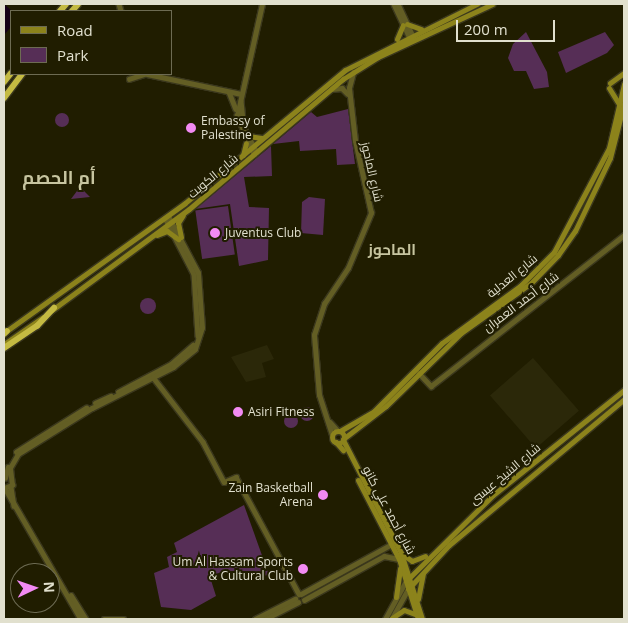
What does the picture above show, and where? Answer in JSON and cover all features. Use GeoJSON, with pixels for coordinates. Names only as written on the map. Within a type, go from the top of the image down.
{"type":"FeatureCollection","features":[{"type":"Feature","properties":{"kind":"highway"},"geometry":{"type":"LineString","coordinates":[[4,98],[21,75]]}},
{"type":"Feature","properties":{"kind":"highway"},"geometry":{"type":"LineString","coordinates":[[4,348],[37,326],[54,308]]}},
{"type":"Feature","properties":{"kind":"main road","name":"شارع الكويت"},"geometry":{"type":"LineString","coordinates":[[5,332],[168,219],[189,209],[353,72],[427,28],[477,4]]}},
{"type":"Feature","properties":{"kind":"main road","name":"شارع الكويت"},"geometry":{"type":"LineString","coordinates":[[4,344],[149,237],[251,148],[345,70],[394,43],[411,38],[492,4]]}},
{"type":"Feature","properties":{"kind":"main road"},"geometry":{"type":"LineString","coordinates":[[394,43],[405,24],[427,28]]}},
{"type":"Feature","properties":{"kind":"main road"},"geometry":{"type":"LineString","coordinates":[[623,106],[610,86],[624,73]]}},
{"type":"Feature","properties":{"kind":"main road","name":"شارع العدلية"},"geometry":{"type":"LineString","coordinates":[[343,439],[419,373],[461,333],[516,294],[547,268],[575,231],[610,158],[623,106],[624,87]]}},
{"type":"Feature","properties":{"kind":"main road","name":"شارع العدلية"},"geometry":{"type":"LineString","coordinates":[[332,435],[374,411],[442,343],[524,281],[569,231],[609,148],[623,106]]}},
{"type":"Feature","properties":{"kind":"main road"},"geometry":{"type":"LineString","coordinates":[[248,136],[265,137]]}},
{"type":"Feature","properties":{"kind":"main road"},"geometry":{"type":"LineString","coordinates":[[240,158],[246,143]]}},
{"type":"Feature","properties":{"kind":"main road"},"geometry":{"type":"LineString","coordinates":[[180,238],[178,223],[189,209]]}},
{"type":"Feature","properties":{"kind":"main road"},"geometry":{"type":"LineString","coordinates":[[149,237],[167,231],[180,238]]}},
{"type":"Feature","properties":{"kind":"main road"},"geometry":{"type":"LineString","coordinates":[[516,294],[524,281]]}},
{"type":"Feature","properties":{"kind":"main road","name":"شارع الشيخ عيسى"},"geometry":{"type":"LineString","coordinates":[[408,579],[432,552],[543,456],[624,390]]}},
{"type":"Feature","properties":{"kind":"main road","name":"شارع الشيخ عيسى"},"geometry":{"type":"LineString","coordinates":[[408,589],[429,564],[624,399]]}},
{"type":"Feature","properties":{"kind":"main road","name":"شارع أحمد علي كانو"},"geometry":{"type":"LineString","coordinates":[[339,431],[412,584],[419,618]]}},
{"type":"Feature","properties":{"kind":"main road","name":"شارع أحمد علي كانو"},"geometry":{"type":"LineString","coordinates":[[332,435],[383,522],[408,579],[408,589],[419,618]]}},
{"type":"Feature","properties":{"kind":"main road"},"geometry":{"type":"LineString","coordinates":[[336,442],[343,439]]}},
{"type":"Feature","properties":{"kind":"main road"},"geometry":{"type":"LineString","coordinates":[[541,449],[543,456]]}},
{"type":"Feature","properties":{"kind":"main road"},"geometry":{"type":"LineString","coordinates":[[396,597],[400,558],[412,561],[432,552]]}},
{"type":"Feature","properties":{"kind":"main road"},"geometry":{"type":"LineString","coordinates":[[418,607],[420,582],[429,564]]}},
{"type":"Feature","properties":{"kind":"main road"},"geometry":{"type":"LineString","coordinates":[[392,619],[404,610],[419,618]]}},
{"type":"Feature","properties":{"kind":"street"},"geometry":{"type":"LineString","coordinates":[[251,148],[241,112],[241,93],[262,4]]}},
{"type":"Feature","properties":{"kind":"street"},"geometry":{"type":"LineString","coordinates":[[394,4],[405,24]]}},
{"type":"Feature","properties":{"kind":"street"},"geometry":{"type":"LineString","coordinates":[[398,4],[411,38]]}},
{"type":"Feature","properties":{"kind":"street"},"geometry":{"type":"LineString","coordinates":[[237,116],[242,85],[247,70]]}},
{"type":"Feature","properties":{"kind":"street","name":"شارع الماحوز"},"geometry":{"type":"LineString","coordinates":[[325,414],[314,335],[326,300],[344,275],[371,213],[358,167],[350,98],[353,72]]}},
{"type":"Feature","properties":{"kind":"street"},"geometry":{"type":"LineString","coordinates":[[131,75],[129,79],[143,75]]}},
{"type":"Feature","properties":{"kind":"street"},"geometry":{"type":"LineString","coordinates":[[151,75],[241,93]]}},
{"type":"Feature","properties":{"kind":"street"},"geometry":{"type":"LineString","coordinates":[[230,90],[242,85]]}},
{"type":"Feature","properties":{"kind":"street"},"geometry":{"type":"LineString","coordinates":[[330,90],[344,88],[350,98]]}},
{"type":"Feature","properties":{"kind":"street"},"geometry":{"type":"LineString","coordinates":[[230,90],[246,143],[255,153]]}},
{"type":"Feature","properties":{"kind":"street"},"geometry":{"type":"LineString","coordinates":[[12,479],[5,476],[13,457],[92,408],[153,376],[185,355],[198,333],[194,274],[180,238],[168,219]]}},
{"type":"Feature","properties":{"kind":"street","name":"شارع أحمد العمران"},"geometry":{"type":"LineString","coordinates":[[419,373],[431,386],[624,235]]}},
{"type":"Feature","properties":{"kind":"street"},"geometry":{"type":"LineString","coordinates":[[153,376],[203,442],[224,482],[236,477],[304,600]]}},
{"type":"Feature","properties":{"kind":"street"},"geometry":{"type":"LineString","coordinates":[[325,414],[339,431]]}},
{"type":"Feature","properties":{"kind":"street"},"geometry":{"type":"LineString","coordinates":[[325,414],[332,435]]}},
{"type":"Feature","properties":{"kind":"street"},"geometry":{"type":"LineString","coordinates":[[13,457],[12,487],[15,510]]}},
{"type":"Feature","properties":{"kind":"street"},"geometry":{"type":"LineString","coordinates":[[12,487],[4,488],[15,510],[86,619]]}},
{"type":"Feature","properties":{"kind":"street"},"geometry":{"type":"LineString","coordinates":[[265,619],[297,601],[300,594],[392,544]]}},
{"type":"Feature","properties":{"kind":"street"},"geometry":{"type":"LineString","coordinates":[[255,619],[297,601],[304,600],[384,556],[400,558]]}},
{"type":"Feature","properties":{"kind":"street"},"geometry":{"type":"LineString","coordinates":[[385,619],[408,579]]}},
{"type":"Feature","properties":{"kind":"street"},"geometry":{"type":"LineString","coordinates":[[392,619],[408,589]]}},
{"type":"Feature","properties":{"kind":"street"},"geometry":{"type":"LineString","coordinates":[[68,593],[82,619]]}},
{"type":"Feature","properties":{"kind":"street"},"geometry":{"type":"LineString","coordinates":[[104,619],[124,619]]}},
{"type":"Feature","properties":{"kind":"shaded area"},"geometry":{"type":"Polygon","coordinates":[[[4,4],[11,10],[10,28],[4,35],[4,4]]]}},
{"type":"Feature","properties":{"kind":"shaded area"},"geometry":{"type":"Polygon","coordinates":[[[267,345],[274,359],[262,363],[266,377],[246,382],[231,357],[267,345]]]}},
{"type":"Feature","properties":{"kind":"shaded area"},"geometry":{"type":"Polygon","coordinates":[[[533,358],[579,411],[536,448],[490,395],[533,358]]]}},
{"type":"Feature","properties":{"kind":"green space"},"geometry":{"type":"Polygon","coordinates":[[[526,32],[547,72],[549,87],[534,89],[526,71],[514,71],[508,58],[513,44],[526,32]]]}},
{"type":"Feature","properties":{"kind":"green space"},"geometry":{"type":"Polygon","coordinates":[[[605,32],[614,45],[607,53],[566,73],[558,52],[605,32]]]}},
{"type":"Feature","properties":{"kind":"green space"},"geometry":{"type":"Polygon","coordinates":[[[348,109],[355,164],[337,165],[336,149],[300,151],[299,141],[273,144],[311,112],[317,117],[348,109]]]}},
{"type":"Feature","properties":{"kind":"green space"},"geometry":{"type":"Polygon","coordinates":[[[59,113],[65,113],[69,120],[65,127],[59,127],[55,123],[55,117],[59,113]]]}},
{"type":"Feature","properties":{"kind":"green space"},"geometry":{"type":"Polygon","coordinates":[[[271,146],[272,176],[244,177],[249,207],[269,208],[268,260],[239,266],[230,204],[195,209],[271,146]]]}},
{"type":"Feature","properties":{"kind":"green space"},"geometry":{"type":"Polygon","coordinates":[[[80,187],[90,197],[71,199],[80,187]]]}},
{"type":"Feature","properties":{"kind":"green space"},"geometry":{"type":"Polygon","coordinates":[[[309,197],[325,199],[323,235],[301,233],[302,202],[309,197]]]}},
{"type":"Feature","properties":{"kind":"green space","name":"Juventus Club"},"geometry":{"type":"Polygon","coordinates":[[[228,206],[235,255],[202,259],[195,211],[228,206]]]}},
{"type":"Feature","properties":{"kind":"green space"},"geometry":{"type":"Polygon","coordinates":[[[145,298],[151,298],[156,303],[154,312],[145,314],[140,309],[140,303],[145,298]]]}},
{"type":"Feature","properties":{"kind":"green space"},"geometry":{"type":"Polygon","coordinates":[[[307,407],[312,409],[314,414],[312,419],[307,421],[302,419],[300,414],[302,409],[307,407]]]}},
{"type":"Feature","properties":{"kind":"green space"},"geometry":{"type":"Polygon","coordinates":[[[291,414],[296,416],[298,421],[296,426],[291,428],[286,426],[284,421],[286,416],[291,414]]]}},
{"type":"Feature","properties":{"kind":"green space"},"geometry":{"type":"Polygon","coordinates":[[[244,505],[269,575],[233,580],[228,569],[210,577],[216,596],[191,610],[161,607],[154,573],[169,567],[167,557],[177,552],[174,543],[244,505]]]}},
{"type":"Feature","properties":{"kind":"place","name":"Embassy of Palestine"},"geometry":{"type":"Point","coordinates":[191,128]}},
{"type":"Feature","properties":{"kind":"place","name":"Juventus Club"},"geometry":{"type":"Point","coordinates":[215,233]}},
{"type":"Feature","properties":{"kind":"place","name":"Asiri Fitness"},"geometry":{"type":"Point","coordinates":[238,412]}},
{"type":"Feature","properties":{"kind":"place","name":"Zain Basketball Arena"},"geometry":{"type":"Point","coordinates":[323,495]}},
{"type":"Feature","properties":{"kind":"place","name":"Um Al Hassam Sports & Cultural Club"},"geometry":{"type":"Point","coordinates":[303,569]}},
{"type":"Feature","properties":{"kind":"district","name":"أم الحصم"},"geometry":{"type":"Point","coordinates":[59,177]}},
{"type":"Feature","properties":{"kind":"district","name":"الماحوز"},"geometry":{"type":"Point","coordinates":[392,250]}}]}
